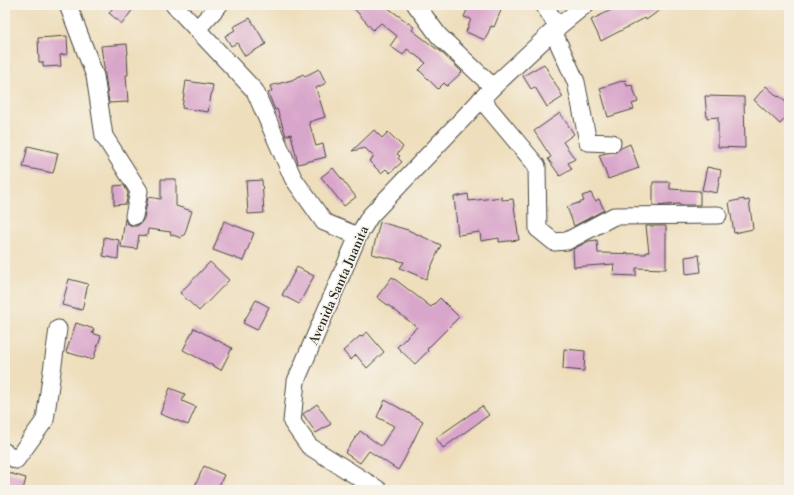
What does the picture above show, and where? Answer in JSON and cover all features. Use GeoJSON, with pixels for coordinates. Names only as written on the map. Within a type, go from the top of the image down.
{"type":"FeatureCollection","features":[{"type":"Feature","properties":{"kind":"street"},"geometry":{"type":"LineString","coordinates":[[68,5],[95,76],[104,136],[139,191],[134,216]]}},
{"type":"Feature","properties":{"kind":"street"},"geometry":{"type":"LineString","coordinates":[[174,5],[255,91],[293,178],[324,222],[358,236]]}},
{"type":"Feature","properties":{"kind":"street"},"geometry":{"type":"LineString","coordinates":[[197,29],[219,5]]}},
{"type":"Feature","properties":{"kind":"street"},"geometry":{"type":"LineString","coordinates":[[416,5],[439,36],[493,87]]}},
{"type":"Feature","properties":{"kind":"street"},"geometry":{"type":"LineString","coordinates":[[544,5],[576,82],[588,142],[612,143]]}},
{"type":"Feature","properties":{"kind":"street","name":"Avenida Santa Juanita"},"geometry":{"type":"LineString","coordinates":[[379,490],[309,446],[292,422],[296,381],[358,236],[370,216],[493,87],[555,29],[585,5]]}},
{"type":"Feature","properties":{"kind":"street"},"geometry":{"type":"LineString","coordinates":[[481,99],[537,166],[538,229],[554,242],[566,241],[614,216],[718,215]]}},
{"type":"Feature","properties":{"kind":"street"},"geometry":{"type":"LineString","coordinates":[[5,452],[16,460],[45,420],[58,329]]}},
{"type":"Feature","properties":{"kind":"building"},"geometry":{"type":"Polygon","coordinates":[[[115,5],[136,5],[122,24],[109,13],[115,5]]]}},
{"type":"Feature","properties":{"kind":"building"},"geometry":{"type":"Polygon","coordinates":[[[351,5],[384,5],[414,27],[412,30],[438,49],[462,72],[447,86],[444,83],[438,89],[419,70],[426,63],[407,49],[403,55],[390,46],[397,36],[381,23],[373,30],[351,5]]]}},
{"type":"Feature","properties":{"kind":"building"},"geometry":{"type":"Polygon","coordinates":[[[469,5],[494,5],[502,8],[494,27],[491,26],[485,40],[466,32],[471,19],[464,17],[469,5]]]}},
{"type":"Feature","properties":{"kind":"building"},"geometry":{"type":"Polygon","coordinates":[[[621,5],[667,5],[646,20],[645,18],[601,41],[591,20],[621,5]]]}},
{"type":"Feature","properties":{"kind":"building"},"geometry":{"type":"Polygon","coordinates":[[[250,18],[266,44],[245,56],[237,43],[231,46],[225,36],[235,30],[233,27],[250,18]]]}},
{"type":"Feature","properties":{"kind":"building"},"geometry":{"type":"Polygon","coordinates":[[[67,36],[68,54],[60,55],[61,66],[43,67],[43,62],[39,62],[38,38],[67,36]]]}},
{"type":"Feature","properties":{"kind":"building"},"geometry":{"type":"Polygon","coordinates":[[[127,44],[128,75],[126,75],[128,102],[109,103],[101,46],[127,44]]]}},
{"type":"Feature","properties":{"kind":"building"},"geometry":{"type":"Polygon","coordinates":[[[544,64],[563,97],[547,107],[535,87],[531,89],[523,76],[544,64]]]}},
{"type":"Feature","properties":{"kind":"building"},"geometry":{"type":"Polygon","coordinates":[[[319,69],[326,83],[316,88],[325,117],[309,122],[316,146],[323,144],[326,157],[298,164],[291,134],[286,136],[277,109],[275,110],[268,93],[272,91],[270,86],[292,80],[303,74],[305,76],[319,69]]]}},
{"type":"Feature","properties":{"kind":"building"},"geometry":{"type":"Polygon","coordinates":[[[625,80],[627,86],[632,85],[638,102],[632,104],[634,109],[608,117],[600,88],[625,80]]]}},
{"type":"Feature","properties":{"kind":"building"},"geometry":{"type":"Polygon","coordinates":[[[186,81],[213,85],[208,112],[182,108],[186,81]]]}},
{"type":"Feature","properties":{"kind":"building"},"geometry":{"type":"Polygon","coordinates":[[[766,86],[789,105],[789,114],[780,124],[754,100],[766,86]]]}},
{"type":"Feature","properties":{"kind":"building"},"geometry":{"type":"Polygon","coordinates":[[[705,96],[744,97],[745,148],[718,147],[718,117],[707,118],[705,96]]]}},
{"type":"Feature","properties":{"kind":"building"},"geometry":{"type":"Polygon","coordinates":[[[560,113],[574,134],[563,142],[575,159],[568,163],[572,169],[560,176],[548,159],[551,157],[534,131],[560,113]]]}},
{"type":"Feature","properties":{"kind":"building"},"geometry":{"type":"Polygon","coordinates":[[[374,130],[382,138],[388,132],[403,147],[397,154],[400,156],[398,158],[402,162],[390,173],[386,169],[381,173],[369,161],[374,157],[365,148],[352,151],[374,130]]]}},
{"type":"Feature","properties":{"kind":"building"},"geometry":{"type":"Polygon","coordinates":[[[630,144],[639,168],[608,179],[599,155],[616,152],[630,144]]]}},
{"type":"Feature","properties":{"kind":"building"},"geometry":{"type":"Polygon","coordinates":[[[28,146],[58,153],[53,173],[23,167],[28,146]]]}},
{"type":"Feature","properties":{"kind":"building"},"geometry":{"type":"Polygon","coordinates":[[[707,167],[721,170],[717,193],[702,190],[707,167]]]}},
{"type":"Feature","properties":{"kind":"building"},"geometry":{"type":"Polygon","coordinates":[[[333,168],[356,197],[344,206],[321,177],[333,168]]]}},
{"type":"Feature","properties":{"kind":"building"},"geometry":{"type":"Polygon","coordinates":[[[161,179],[176,179],[176,206],[192,211],[184,236],[182,235],[181,238],[170,234],[171,232],[148,229],[147,236],[139,235],[137,249],[121,247],[125,219],[127,223],[132,226],[137,226],[141,223],[144,218],[148,197],[161,199],[161,179]]]}},
{"type":"Feature","properties":{"kind":"building"},"geometry":{"type":"Polygon","coordinates":[[[262,180],[264,213],[248,214],[246,181],[262,180]]]}},
{"type":"Feature","properties":{"kind":"building"},"geometry":{"type":"Polygon","coordinates":[[[653,182],[670,182],[670,189],[700,191],[700,205],[679,204],[653,206],[653,182]]]}},
{"type":"Feature","properties":{"kind":"building"},"geometry":{"type":"Polygon","coordinates":[[[124,185],[128,193],[126,204],[114,205],[114,186],[124,185]]]}},
{"type":"Feature","properties":{"kind":"building"},"geometry":{"type":"Polygon","coordinates":[[[591,193],[595,201],[599,199],[604,210],[574,226],[567,207],[584,201],[582,196],[591,193]]]}},
{"type":"Feature","properties":{"kind":"building"},"geometry":{"type":"Polygon","coordinates":[[[468,194],[469,201],[502,197],[502,200],[513,199],[519,240],[499,242],[499,238],[481,241],[480,232],[458,235],[454,197],[468,194]]]}},
{"type":"Feature","properties":{"kind":"building"},"geometry":{"type":"Polygon","coordinates":[[[744,199],[744,201],[749,200],[753,229],[734,233],[729,202],[744,199]]]}},
{"type":"Feature","properties":{"kind":"building"},"geometry":{"type":"Polygon","coordinates":[[[224,221],[254,233],[243,261],[213,250],[224,221]]]}},
{"type":"Feature","properties":{"kind":"building"},"geometry":{"type":"Polygon","coordinates":[[[380,222],[408,230],[441,245],[426,279],[400,268],[404,262],[372,254],[380,222]]]}},
{"type":"Feature","properties":{"kind":"building"},"geometry":{"type":"Polygon","coordinates":[[[646,226],[666,226],[666,269],[636,268],[636,276],[613,275],[614,264],[574,267],[573,249],[589,241],[597,240],[598,253],[646,254],[646,252],[649,252],[646,226]]]}},
{"type":"Feature","properties":{"kind":"building"},"geometry":{"type":"Polygon","coordinates":[[[104,237],[119,240],[118,259],[103,256],[104,237]]]}},
{"type":"Feature","properties":{"kind":"building"},"geometry":{"type":"Polygon","coordinates":[[[699,255],[701,272],[686,274],[685,257],[699,255]]]}},
{"type":"Feature","properties":{"kind":"building"},"geometry":{"type":"Polygon","coordinates":[[[210,262],[229,280],[199,311],[180,293],[210,262]]]}},
{"type":"Feature","properties":{"kind":"building"},"geometry":{"type":"Polygon","coordinates":[[[297,267],[314,276],[299,304],[282,295],[297,267]]]}},
{"type":"Feature","properties":{"kind":"building"},"geometry":{"type":"Polygon","coordinates":[[[392,277],[431,307],[440,298],[459,317],[427,349],[428,351],[415,364],[397,347],[417,327],[377,297],[392,277]]]}},
{"type":"Feature","properties":{"kind":"building"},"geometry":{"type":"Polygon","coordinates":[[[69,279],[88,284],[82,310],[62,305],[69,279]]]}},
{"type":"Feature","properties":{"kind":"building"},"geometry":{"type":"Polygon","coordinates":[[[256,300],[269,307],[257,330],[243,323],[256,300]]]}},
{"type":"Feature","properties":{"kind":"building"},"geometry":{"type":"Polygon","coordinates":[[[76,323],[94,329],[92,333],[101,336],[93,360],[66,352],[76,323]]]}},
{"type":"Feature","properties":{"kind":"building"},"geometry":{"type":"Polygon","coordinates":[[[194,328],[232,348],[221,370],[183,350],[194,328]]]}},
{"type":"Feature","properties":{"kind":"building"},"geometry":{"type":"Polygon","coordinates":[[[367,332],[384,352],[367,368],[356,355],[351,360],[343,351],[360,336],[361,337],[367,332]]]}},
{"type":"Feature","properties":{"kind":"building"},"geometry":{"type":"Polygon","coordinates":[[[564,349],[585,351],[584,371],[563,369],[564,349]]]}},
{"type":"Feature","properties":{"kind":"building"},"geometry":{"type":"Polygon","coordinates":[[[170,388],[185,394],[182,401],[196,407],[188,425],[160,414],[170,388]]]}},
{"type":"Feature","properties":{"kind":"building"},"geometry":{"type":"Polygon","coordinates":[[[385,400],[423,421],[398,470],[369,451],[360,463],[345,453],[360,431],[381,446],[394,426],[377,417],[385,400]]]}},
{"type":"Feature","properties":{"kind":"building"},"geometry":{"type":"Polygon","coordinates":[[[317,404],[331,424],[316,433],[303,414],[317,404]]]}},
{"type":"Feature","properties":{"kind":"building"},"geometry":{"type":"Polygon","coordinates":[[[482,406],[489,415],[443,448],[436,438],[482,406]]]}},
{"type":"Feature","properties":{"kind":"building"},"geometry":{"type":"Polygon","coordinates":[[[204,466],[224,475],[217,490],[193,490],[204,466]]]}},
{"type":"Feature","properties":{"kind":"building"},"geometry":{"type":"Polygon","coordinates":[[[5,472],[26,478],[23,490],[5,490],[5,472]]]}}]}
